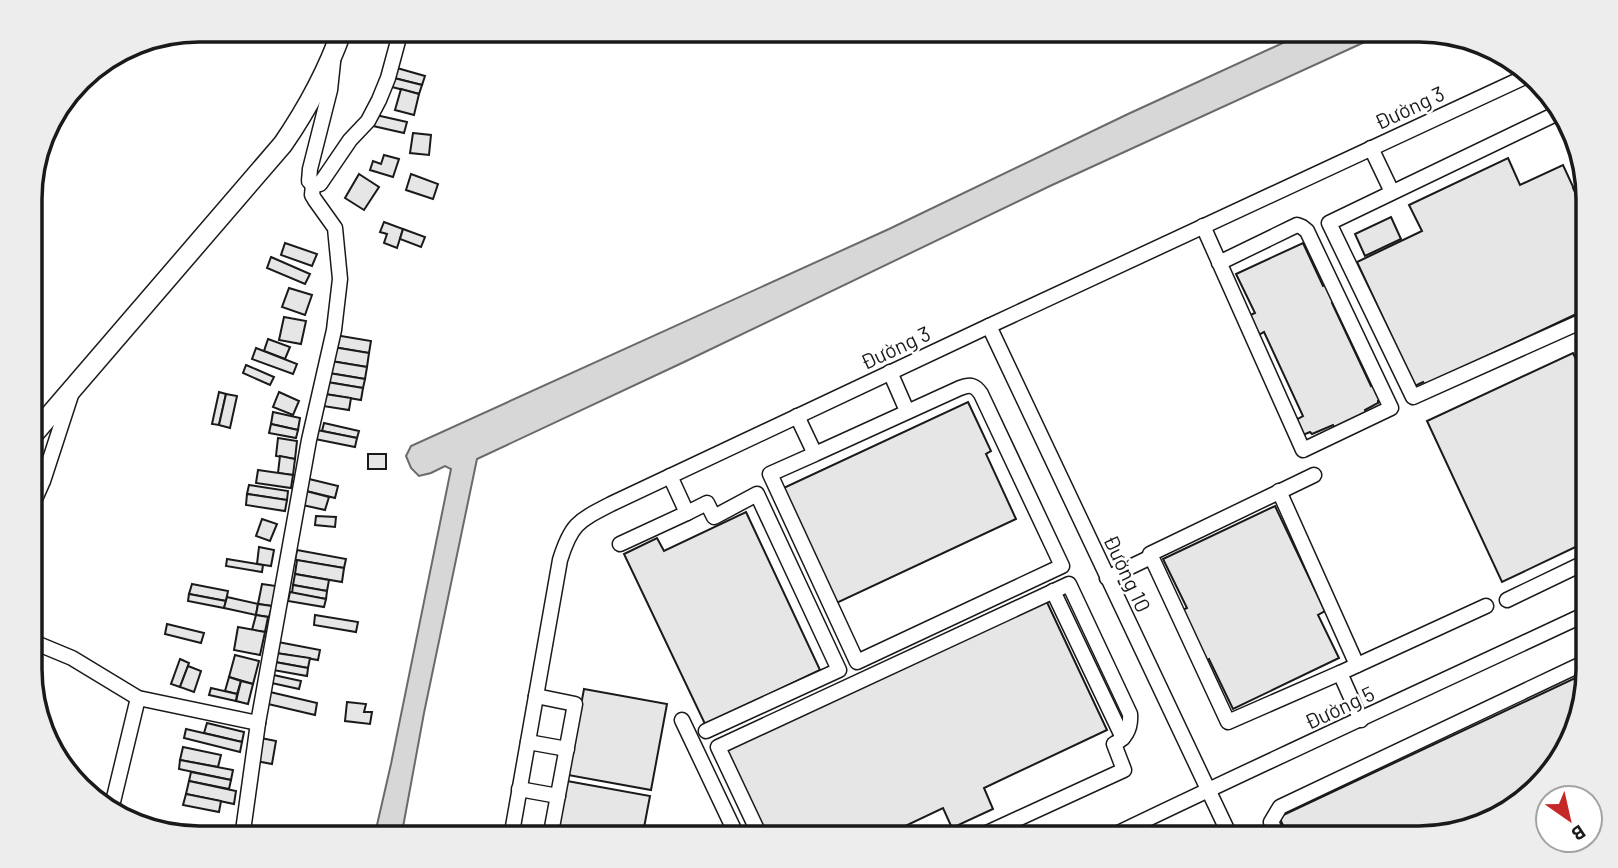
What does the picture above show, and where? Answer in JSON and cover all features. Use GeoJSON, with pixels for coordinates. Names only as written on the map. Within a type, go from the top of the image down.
{"type":"FeatureCollection","features":[{"type":"Feature","properties":{"kind":"main road"},"geometry":{"type":"LineString","coordinates":[[42,424],[283,144],[299,120],[336,42]]}},
{"type":"Feature","properties":{"kind":"street"},"geometry":{"type":"LineString","coordinates":[[244,826],[258,723],[309,440],[334,330],[340,279],[335,228],[312,195],[313,186],[309,181],[321,119],[330,90],[337,42]]}},
{"type":"Feature","properties":{"kind":"street"},"geometry":{"type":"LineString","coordinates":[[313,186],[320,184],[350,140],[368,121],[388,78],[398,42]]}},
{"type":"Feature","properties":{"kind":"street","name":"Đường 3"},"geometry":{"type":"LineString","coordinates":[[513,826],[560,560],[566,539],[580,521],[890,372],[1520,79]]}},
{"type":"Feature","properties":{"kind":"street"},"geometry":{"type":"LineString","coordinates":[[1552,116],[1329,223],[1413,397],[1576,323]]}},
{"type":"Feature","properties":{"kind":"street"},"geometry":{"type":"LineString","coordinates":[[1371,148],[1392,192]]}},
{"type":"Feature","properties":{"kind":"street"},"geometry":{"type":"LineString","coordinates":[[1203,226],[1219,263],[1303,450],[1391,408],[1307,231],[1297,225],[1219,263]]}},
{"type":"Feature","properties":{"kind":"street","name":"Đường 10"},"geometry":{"type":"LineString","coordinates":[[989,326],[1225,826]]}},
{"type":"Feature","properties":{"kind":"street"},"geometry":{"type":"LineString","coordinates":[[890,372],[907,411]]}},
{"type":"Feature","properties":{"kind":"street"},"geometry":{"type":"LineString","coordinates":[[42,483],[75,384]]}},
{"type":"Feature","properties":{"kind":"street"},"geometry":{"type":"LineString","coordinates":[[969,385],[974,386],[1062,566],[858,662],[770,474],[815,454],[907,411],[969,385]]}},
{"type":"Feature","properties":{"kind":"street"},"geometry":{"type":"LineString","coordinates":[[797,416],[815,454]]}},
{"type":"Feature","properties":{"kind":"street"},"geometry":{"type":"LineString","coordinates":[[1107,578],[1151,557],[1150,554],[1314,475]]}},
{"type":"Feature","properties":{"kind":"street"},"geometry":{"type":"LineString","coordinates":[[670,476],[687,513]]}},
{"type":"Feature","properties":{"kind":"street"},"geometry":{"type":"LineString","coordinates":[[1279,491],[1357,665]]}},
{"type":"Feature","properties":{"kind":"street"},"geometry":{"type":"LineString","coordinates":[[620,544],[707,503],[714,517],[757,494],[839,670],[706,731]]}},
{"type":"Feature","properties":{"kind":"street"},"geometry":{"type":"LineString","coordinates":[[1151,557],[1228,722],[1486,606]]}},
{"type":"Feature","properties":{"kind":"street"},"geometry":{"type":"LineString","coordinates":[[1507,600],[1576,567]]}},
{"type":"Feature","properties":{"kind":"street"},"geometry":{"type":"LineString","coordinates":[[755,826],[718,747],[1069,583],[1130,714],[1126,735],[1114,744],[1124,769],[1002,826]]}},
{"type":"Feature","properties":{"kind":"street"},"geometry":{"type":"LineString","coordinates":[[1054,591],[1123,738]]}},
{"type":"Feature","properties":{"kind":"street","name":"Đường 5"},"geometry":{"type":"LineString","coordinates":[[1133,826],[1576,619]]}},
{"type":"Feature","properties":{"kind":"street"},"geometry":{"type":"LineString","coordinates":[[42,646],[72,658],[138,698],[258,723]]}},
{"type":"Feature","properties":{"kind":"street"},"geometry":{"type":"LineString","coordinates":[[1089,667],[1104,659]]}},
{"type":"Feature","properties":{"kind":"street"},"geometry":{"type":"LineString","coordinates":[[1273,826],[1271,822],[1280,807],[1576,667]]}},
{"type":"Feature","properties":{"kind":"street"},"geometry":{"type":"LineString","coordinates":[[1340,673],[1361,720]]}},
{"type":"Feature","properties":{"kind":"street"},"geometry":{"type":"LineString","coordinates":[[536,696],[575,704],[553,826]]}},
{"type":"Feature","properties":{"kind":"street"},"geometry":{"type":"LineString","coordinates":[[113,801],[138,698]]}},
{"type":"Feature","properties":{"kind":"street"},"geometry":{"type":"LineString","coordinates":[[682,720],[732,826]]}},
{"type":"Feature","properties":{"kind":"street"},"geometry":{"type":"LineString","coordinates":[[528,742],[567,749]]}},
{"type":"Feature","properties":{"kind":"street"},"geometry":{"type":"LineString","coordinates":[[519,789],[558,796]]}},
{"type":"Feature","properties":{"kind":"shaded area"},"geometry":{"type":"Polygon","coordinates":[[[1285,42],[1365,42],[1050,186],[477,459],[403,826],[377,826],[451,469],[445,466],[419,476],[411,468],[406,456],[411,446],[889,229],[1285,42]]]}},
{"type":"Feature","properties":{"kind":"building"},"geometry":{"type":"Polygon","coordinates":[[[397,68],[425,76],[422,85],[394,78],[397,68]]]}},
{"type":"Feature","properties":{"kind":"building"},"geometry":{"type":"Polygon","coordinates":[[[394,78],[422,85],[419,94],[392,87],[394,78]]]}},
{"type":"Feature","properties":{"kind":"building"},"geometry":{"type":"Polygon","coordinates":[[[401,89],[419,94],[414,115],[395,110],[401,89]]]}},
{"type":"Feature","properties":{"kind":"building"},"geometry":{"type":"Polygon","coordinates":[[[376,115],[407,122],[404,133],[373,126],[376,115]]]}},
{"type":"Feature","properties":{"kind":"building"},"geometry":{"type":"Polygon","coordinates":[[[413,133],[431,135],[429,155],[410,153],[413,133]]]}},
{"type":"Feature","properties":{"kind":"building"},"geometry":{"type":"Polygon","coordinates":[[[384,155],[399,159],[393,177],[370,170],[373,161],[381,164],[384,155]]]}},
{"type":"Feature","properties":{"kind":"building"},"geometry":{"type":"Polygon","coordinates":[[[1508,158],[1520,185],[1563,165],[1576,192],[1576,314],[1425,385],[1423,382],[1415,386],[1357,262],[1422,231],[1409,205],[1508,158]]]}},
{"type":"Feature","properties":{"kind":"building"},"geometry":{"type":"Polygon","coordinates":[[[359,174],[379,187],[364,210],[345,198],[359,174]]]}},
{"type":"Feature","properties":{"kind":"building"},"geometry":{"type":"Polygon","coordinates":[[[411,174],[438,184],[433,199],[406,190],[411,174]]]}},
{"type":"Feature","properties":{"kind":"building"},"geometry":{"type":"Polygon","coordinates":[[[1391,217],[1401,239],[1365,256],[1355,234],[1391,217]]]}},
{"type":"Feature","properties":{"kind":"building"},"geometry":{"type":"Polygon","coordinates":[[[384,222],[403,229],[397,248],[384,243],[387,234],[380,232],[384,222]]]}},
{"type":"Feature","properties":{"kind":"building"},"geometry":{"type":"Polygon","coordinates":[[[403,229],[425,237],[421,247],[400,239],[403,229]]]}},
{"type":"Feature","properties":{"kind":"building"},"geometry":{"type":"Polygon","coordinates":[[[285,243],[317,254],[312,266],[281,255],[285,243]]]}},
{"type":"Feature","properties":{"kind":"building"},"geometry":{"type":"Polygon","coordinates":[[[1303,243],[1323,286],[1331,282],[1339,300],[1332,303],[1371,386],[1378,382],[1385,398],[1365,410],[1368,417],[1336,432],[1333,425],[1303,435],[1296,420],[1303,416],[1264,332],[1257,336],[1248,316],[1255,313],[1236,274],[1303,243]]]}},
{"type":"Feature","properties":{"kind":"building"},"geometry":{"type":"Polygon","coordinates":[[[271,257],[310,274],[305,284],[267,268],[271,257]]]}},
{"type":"Feature","properties":{"kind":"building"},"geometry":{"type":"Polygon","coordinates":[[[289,288],[312,295],[305,315],[282,307],[289,288]]]}},
{"type":"Feature","properties":{"kind":"building"},"geometry":{"type":"Polygon","coordinates":[[[284,317],[306,321],[301,344],[279,340],[284,317]]]}},
{"type":"Feature","properties":{"kind":"building"},"geometry":{"type":"Polygon","coordinates":[[[335,335],[371,341],[369,353],[333,347],[335,335]]]}},
{"type":"Feature","properties":{"kind":"building"},"geometry":{"type":"Polygon","coordinates":[[[268,339],[290,347],[285,359],[264,351],[268,339]]]}},
{"type":"Feature","properties":{"kind":"building"},"geometry":{"type":"Polygon","coordinates":[[[333,347],[369,353],[367,367],[331,361],[333,347]]]}},
{"type":"Feature","properties":{"kind":"building"},"geometry":{"type":"Polygon","coordinates":[[[256,348],[297,364],[293,374],[252,359],[256,348]]]}},
{"type":"Feature","properties":{"kind":"building"},"geometry":{"type":"Polygon","coordinates":[[[1573,353],[1576,359],[1576,547],[1502,582],[1427,421],[1573,353]]]}},
{"type":"Feature","properties":{"kind":"building"},"geometry":{"type":"Polygon","coordinates":[[[331,361],[367,367],[365,379],[329,373],[331,361]]]}},
{"type":"Feature","properties":{"kind":"building"},"geometry":{"type":"Polygon","coordinates":[[[246,365],[274,377],[270,385],[243,373],[246,365]]]}},
{"type":"Feature","properties":{"kind":"building"},"geometry":{"type":"Polygon","coordinates":[[[329,373],[365,379],[363,388],[327,382],[329,373]]]}},
{"type":"Feature","properties":{"kind":"building"},"geometry":{"type":"Polygon","coordinates":[[[327,382],[363,388],[361,400],[325,394],[327,382]]]}},
{"type":"Feature","properties":{"kind":"building"},"geometry":{"type":"Polygon","coordinates":[[[219,392],[226,394],[219,425],[212,424],[219,392]]]}},
{"type":"Feature","properties":{"kind":"building"},"geometry":{"type":"Polygon","coordinates":[[[279,392],[299,401],[293,415],[273,407],[279,392]]]}},
{"type":"Feature","properties":{"kind":"building"},"geometry":{"type":"Polygon","coordinates":[[[226,394],[237,396],[230,428],[219,425],[226,394]]]}},
{"type":"Feature","properties":{"kind":"building"},"geometry":{"type":"Polygon","coordinates":[[[325,394],[351,398],[349,410],[323,406],[325,394]]]}},
{"type":"Feature","properties":{"kind":"building"},"geometry":{"type":"Polygon","coordinates":[[[968,402],[991,451],[986,454],[1016,519],[828,607],[775,492],[968,402]]]}},
{"type":"Feature","properties":{"kind":"building"},"geometry":{"type":"Polygon","coordinates":[[[273,412],[300,418],[298,430],[271,424],[273,412]]]}},
{"type":"Feature","properties":{"kind":"building"},"geometry":{"type":"Polygon","coordinates":[[[324,423],[359,431],[357,438],[322,431],[324,423]]]}},
{"type":"Feature","properties":{"kind":"building"},"geometry":{"type":"Polygon","coordinates":[[[271,424],[298,430],[296,438],[269,433],[271,424]]]}},
{"type":"Feature","properties":{"kind":"building"},"geometry":{"type":"Polygon","coordinates":[[[317,430],[357,438],[355,447],[315,439],[317,430]]]}},
{"type":"Feature","properties":{"kind":"building"},"geometry":{"type":"Polygon","coordinates":[[[278,438],[297,441],[295,459],[276,456],[278,438]]]}},
{"type":"Feature","properties":{"kind":"building"},"geometry":{"type":"Polygon","coordinates":[[[368,454],[386,454],[386,469],[368,469],[368,454]]]}},
{"type":"Feature","properties":{"kind":"building"},"geometry":{"type":"Polygon","coordinates":[[[280,456],[295,459],[293,475],[278,473],[280,456]]]}},
{"type":"Feature","properties":{"kind":"building"},"geometry":{"type":"Polygon","coordinates":[[[258,470],[293,475],[291,488],[256,483],[258,470]]]}},
{"type":"Feature","properties":{"kind":"building"},"geometry":{"type":"Polygon","coordinates":[[[305,478],[338,486],[335,498],[302,490],[305,478]]]}},
{"type":"Feature","properties":{"kind":"building"},"geometry":{"type":"Polygon","coordinates":[[[249,485],[288,491],[287,500],[247,494],[249,485]]]}},
{"type":"Feature","properties":{"kind":"building"},"geometry":{"type":"Polygon","coordinates":[[[302,490],[329,497],[325,510],[298,504],[302,490]]]}},
{"type":"Feature","properties":{"kind":"building"},"geometry":{"type":"Polygon","coordinates":[[[247,494],[287,500],[285,511],[246,505],[247,494]]]}},
{"type":"Feature","properties":{"kind":"building"},"geometry":{"type":"Polygon","coordinates":[[[1275,506],[1325,611],[1318,615],[1339,658],[1233,709],[1209,659],[1202,662],[1178,612],[1187,608],[1163,559],[1275,506]]]}},
{"type":"Feature","properties":{"kind":"building"},"geometry":{"type":"Polygon","coordinates":[[[746,512],[820,670],[705,724],[624,554],[657,538],[664,551],[746,512]]]}},
{"type":"Feature","properties":{"kind":"building"},"geometry":{"type":"Polygon","coordinates":[[[316,516],[336,517],[335,527],[315,525],[316,516]]]}},
{"type":"Feature","properties":{"kind":"building"},"geometry":{"type":"Polygon","coordinates":[[[262,519],[277,524],[270,541],[256,536],[262,519]]]}},
{"type":"Feature","properties":{"kind":"building"},"geometry":{"type":"Polygon","coordinates":[[[259,547],[274,550],[271,566],[257,564],[259,547]]]}},
{"type":"Feature","properties":{"kind":"building"},"geometry":{"type":"Polygon","coordinates":[[[297,550],[346,559],[344,568],[295,560],[297,550]]]}},
{"type":"Feature","properties":{"kind":"building"},"geometry":{"type":"Polygon","coordinates":[[[227,559],[263,565],[262,572],[226,566],[227,559]]]}},
{"type":"Feature","properties":{"kind":"building"},"geometry":{"type":"Polygon","coordinates":[[[297,560],[344,568],[342,582],[295,574],[297,560]]]}},
{"type":"Feature","properties":{"kind":"building"},"geometry":{"type":"Polygon","coordinates":[[[295,574],[329,580],[327,591],[293,585],[295,574]]]}},
{"type":"Feature","properties":{"kind":"building"},"geometry":{"type":"Polygon","coordinates":[[[192,584],[228,591],[226,601],[189,594],[192,584]]]}},
{"type":"Feature","properties":{"kind":"building"},"geometry":{"type":"Polygon","coordinates":[[[262,584],[276,586],[272,606],[258,604],[262,584]]]}},
{"type":"Feature","properties":{"kind":"building"},"geometry":{"type":"Polygon","coordinates":[[[293,585],[327,591],[326,599],[292,593],[293,585]]]}},
{"type":"Feature","properties":{"kind":"building"},"geometry":{"type":"Polygon","coordinates":[[[290,592],[326,599],[324,607],[288,601],[290,592]]]}},
{"type":"Feature","properties":{"kind":"building"},"geometry":{"type":"Polygon","coordinates":[[[189,594],[226,601],[224,608],[188,601],[189,594]]]}},
{"type":"Feature","properties":{"kind":"building"},"geometry":{"type":"Polygon","coordinates":[[[227,597],[258,604],[256,615],[224,608],[227,597]]]}},
{"type":"Feature","properties":{"kind":"building"},"geometry":{"type":"Polygon","coordinates":[[[1045,598],[1107,730],[984,788],[993,809],[956,826],[951,826],[943,808],[905,826],[758,826],[723,750],[1045,598]]]}},
{"type":"Feature","properties":{"kind":"building"},"geometry":{"type":"Polygon","coordinates":[[[258,604],[272,606],[269,617],[256,615],[258,604]]]}},
{"type":"Feature","properties":{"kind":"building"},"geometry":{"type":"Polygon","coordinates":[[[256,615],[268,617],[265,632],[252,630],[256,615]]]}},
{"type":"Feature","properties":{"kind":"building"},"geometry":{"type":"Polygon","coordinates":[[[315,615],[358,622],[356,632],[314,625],[315,615]]]}},
{"type":"Feature","properties":{"kind":"building"},"geometry":{"type":"Polygon","coordinates":[[[167,624],[204,633],[201,643],[165,634],[167,624]]]}},
{"type":"Feature","properties":{"kind":"building"},"geometry":{"type":"Polygon","coordinates":[[[238,627],[265,632],[260,655],[234,650],[238,627]]]}},
{"type":"Feature","properties":{"kind":"building"},"geometry":{"type":"Polygon","coordinates":[[[278,642],[320,650],[318,660],[276,653],[278,642]]]}},
{"type":"Feature","properties":{"kind":"building"},"geometry":{"type":"Polygon","coordinates":[[[276,653],[310,658],[308,668],[275,662],[276,653]]]}},
{"type":"Feature","properties":{"kind":"building"},"geometry":{"type":"Polygon","coordinates":[[[235,655],[259,661],[253,684],[229,677],[235,655]]]}},
{"type":"Feature","properties":{"kind":"building"},"geometry":{"type":"Polygon","coordinates":[[[180,659],[189,663],[180,687],[171,684],[180,659]]]}},
{"type":"Feature","properties":{"kind":"building"},"geometry":{"type":"Polygon","coordinates":[[[275,662],[308,668],[307,676],[273,670],[275,662]]]}},
{"type":"Feature","properties":{"kind":"building"},"geometry":{"type":"Polygon","coordinates":[[[188,666],[201,671],[194,692],[180,687],[188,666]]]}},
{"type":"Feature","properties":{"kind":"building"},"geometry":{"type":"Polygon","coordinates":[[[269,674],[301,681],[299,689],[267,682],[269,674]]]}},
{"type":"Feature","properties":{"kind":"building"},"geometry":{"type":"Polygon","coordinates":[[[229,677],[241,681],[237,694],[225,691],[229,677]]]}},
{"type":"Feature","properties":{"kind":"building"},"geometry":{"type":"Polygon","coordinates":[[[1576,678],[1568,720],[1550,756],[1523,787],[1489,810],[1470,818],[1429,826],[1283,826],[1279,817],[1576,678]]]}},
{"type":"Feature","properties":{"kind":"building"},"geometry":{"type":"Polygon","coordinates":[[[241,681],[253,684],[248,704],[236,701],[241,681]]]}},
{"type":"Feature","properties":{"kind":"building"},"geometry":{"type":"Polygon","coordinates":[[[211,688],[237,694],[236,701],[209,695],[211,688]]]}},
{"type":"Feature","properties":{"kind":"building"},"geometry":{"type":"Polygon","coordinates":[[[584,689],[667,704],[651,790],[568,775],[584,689]]]}},
{"type":"Feature","properties":{"kind":"building"},"geometry":{"type":"Polygon","coordinates":[[[270,692],[317,703],[315,715],[268,704],[270,692]]]}},
{"type":"Feature","properties":{"kind":"building"},"geometry":{"type":"Polygon","coordinates":[[[347,702],[366,704],[364,712],[372,712],[370,724],[345,721],[347,702]]]}},
{"type":"Feature","properties":{"kind":"building"},"geometry":{"type":"Polygon","coordinates":[[[207,723],[244,732],[242,742],[204,733],[207,723]]]}},
{"type":"Feature","properties":{"kind":"building"},"geometry":{"type":"Polygon","coordinates":[[[186,729],[242,742],[240,752],[184,738],[186,729]]]}},
{"type":"Feature","properties":{"kind":"building"},"geometry":{"type":"Polygon","coordinates":[[[261,738],[276,741],[272,764],[256,761],[261,738]]]}},
{"type":"Feature","properties":{"kind":"building"},"geometry":{"type":"Polygon","coordinates":[[[183,747],[221,755],[218,767],[180,760],[183,747]]]}},
{"type":"Feature","properties":{"kind":"building"},"geometry":{"type":"Polygon","coordinates":[[[180,760],[233,770],[231,780],[179,769],[180,760]]]}},
{"type":"Feature","properties":{"kind":"building"},"geometry":{"type":"Polygon","coordinates":[[[191,772],[231,780],[229,789],[189,781],[191,772]]]}},
{"type":"Feature","properties":{"kind":"building"},"geometry":{"type":"Polygon","coordinates":[[[189,781],[236,791],[234,804],[186,794],[189,781]]]}},
{"type":"Feature","properties":{"kind":"building"},"geometry":{"type":"Polygon","coordinates":[[[567,781],[650,796],[644,826],[558,826],[567,781]]]}},
{"type":"Feature","properties":{"kind":"building"},"geometry":{"type":"Polygon","coordinates":[[[186,794],[221,801],[219,812],[183,805],[186,794]]]}}]}
